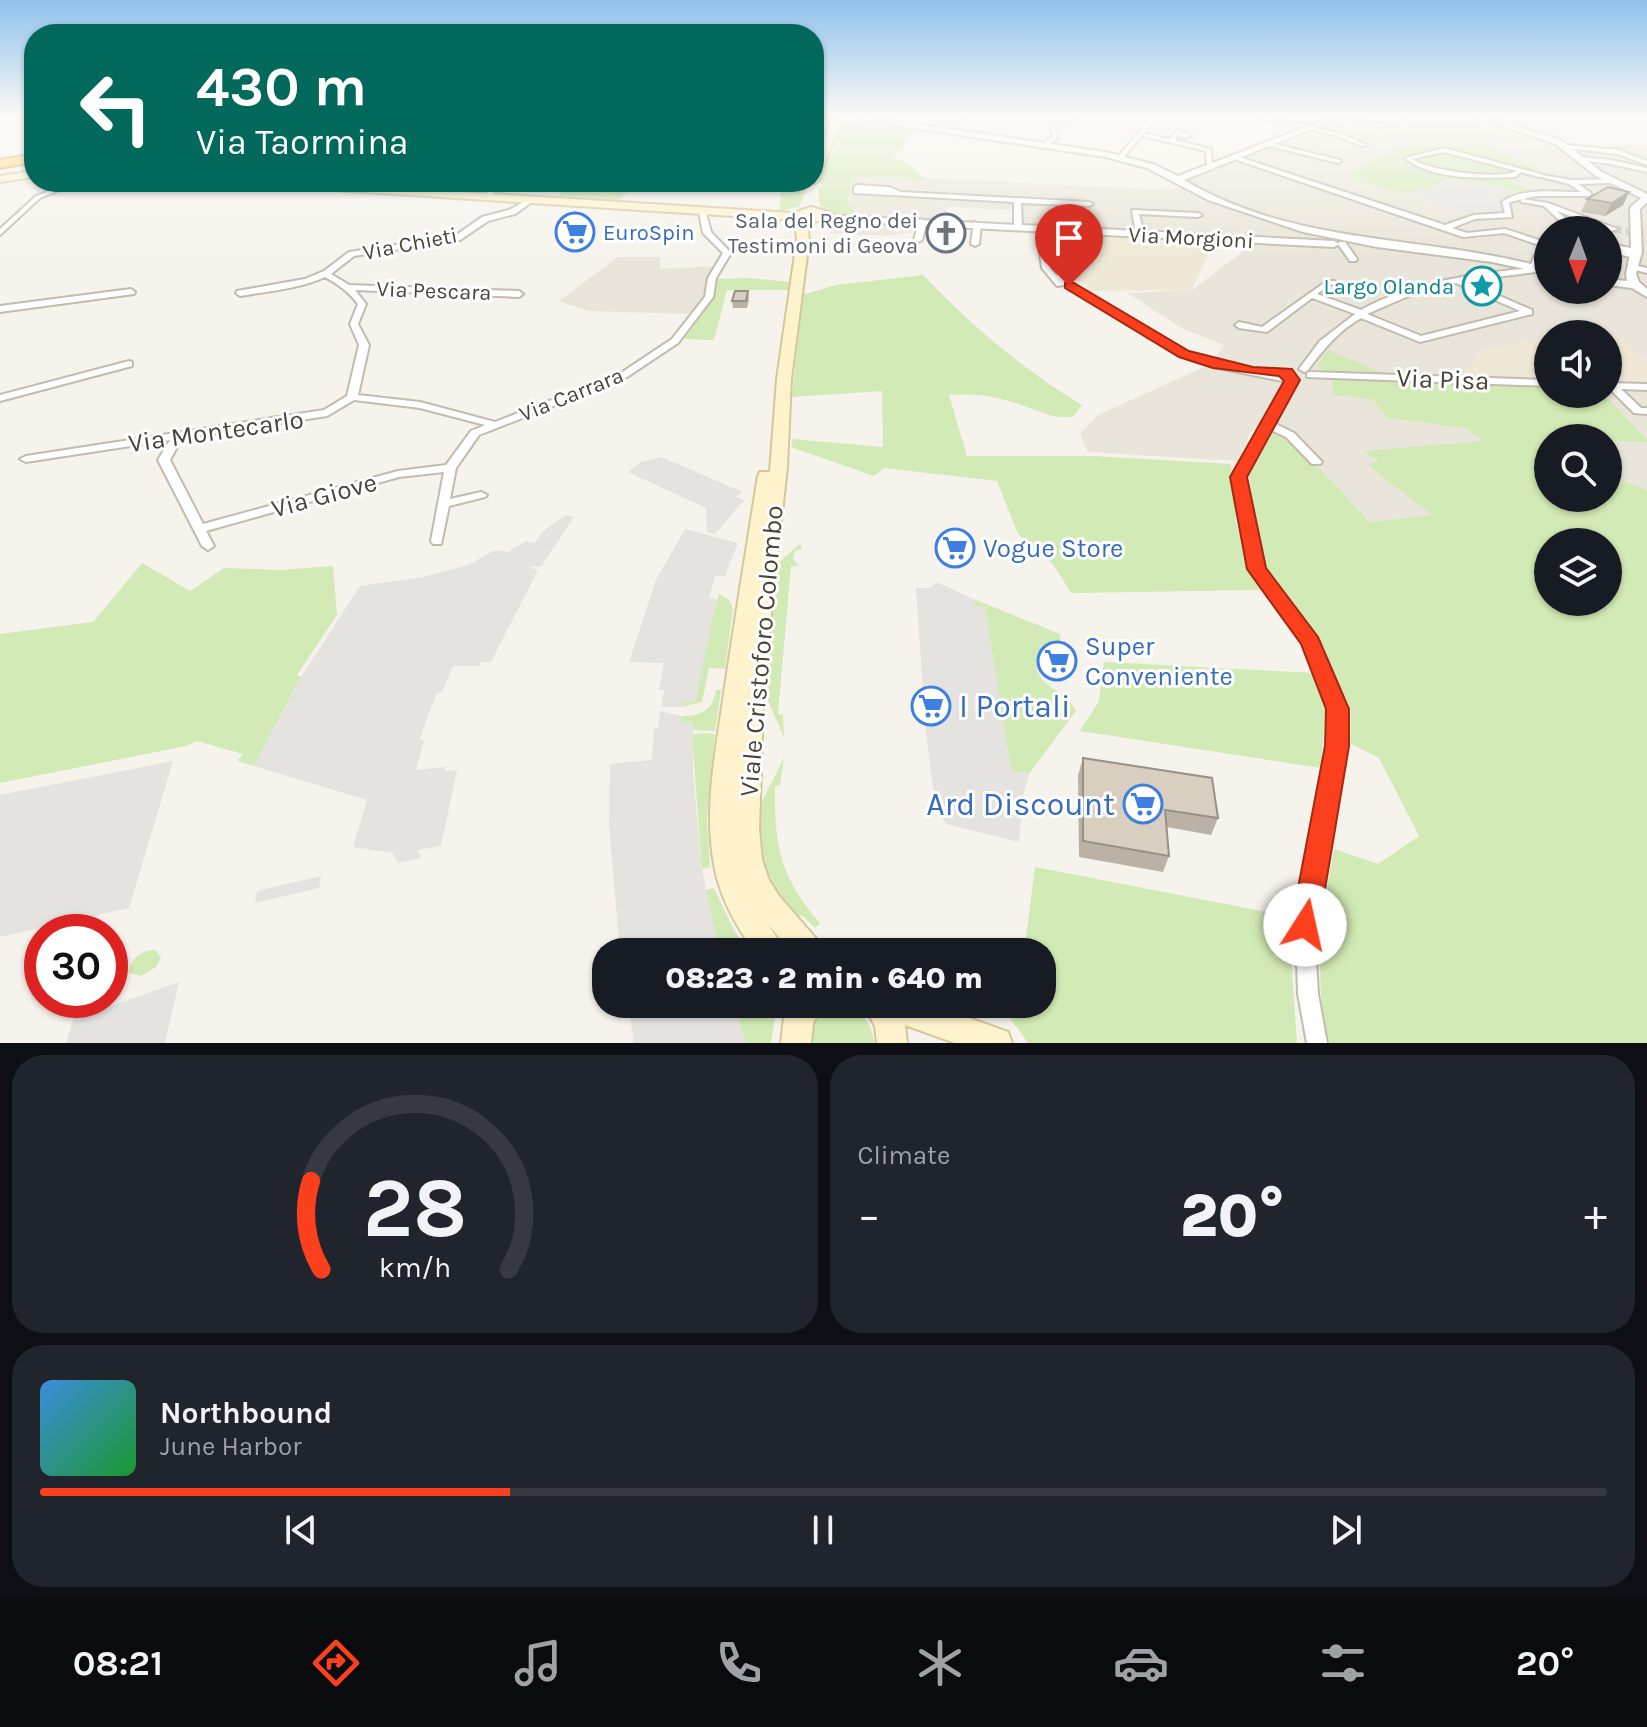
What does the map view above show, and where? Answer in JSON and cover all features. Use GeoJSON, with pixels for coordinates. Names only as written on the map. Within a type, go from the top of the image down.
{"type":"FeatureCollection","features":[{"type":"Feature","properties":{"kind":"main road"},"geometry":{"type":"LineString","coordinates":[[0,179],[24,175]]}},
{"type":"Feature","properties":{"kind":"main road"},"geometry":{"type":"LineString","coordinates":[[425,192],[822,215]]}},
{"type":"Feature","properties":{"kind":"main road"},"geometry":{"type":"LineString","coordinates":[[801,214],[813,192]]}},
{"type":"Feature","properties":{"kind":"main road"},"geometry":{"type":"LineString","coordinates":[[812,197],[822,215]]}},
{"type":"Feature","properties":{"kind":"main road","name":"Viale Cristoforo Colombo"},"geometry":{"type":"LineString","coordinates":[[762,938],[736,894],[727,866],[723,832],[728,748],[744,621],[784,379],[803,240],[801,214]]}},
{"type":"Feature","properties":{"kind":"main road"},"geometry":{"type":"LineString","coordinates":[[803,240],[822,215]]}},
{"type":"Feature","properties":{"kind":"main road","name":"Viale Cristoforo Colombo"},"geometry":{"type":"LineString","coordinates":[[784,379],[779,467],[752,693],[746,829],[749,860],[758,885],[769,905],[797,938]]}},
{"type":"Feature","properties":{"kind":"main road"},"geometry":{"type":"LineString","coordinates":[[887,1018],[892,1043]]}},
{"type":"Feature","properties":{"kind":"main road"},"geometry":{"type":"LineString","coordinates":[[927,1018],[997,1043]]}},
{"type":"Feature","properties":{"kind":"street"},"geometry":{"type":"LineString","coordinates":[[1145,166],[1179,179],[1210,198],[1323,234],[1373,244]]}},
{"type":"Feature","properties":{"kind":"street"},"geometry":{"type":"LineString","coordinates":[[1179,179],[1210,166]]}},
{"type":"Feature","properties":{"kind":"street"},"geometry":{"type":"LineString","coordinates":[[1259,166],[1470,236],[1505,231],[1534,241]]}},
{"type":"Feature","properties":{"kind":"street"},"geometry":{"type":"LineString","coordinates":[[1417,166],[1421,169],[1497,176],[1518,172]]}},
{"type":"Feature","properties":{"kind":"street"},"geometry":{"type":"LineString","coordinates":[[1445,171],[1450,166]]}},
{"type":"Feature","properties":{"kind":"street"},"geometry":{"type":"LineString","coordinates":[[1498,166],[1571,182],[1613,181]]}},
{"type":"Feature","properties":{"kind":"street"},"geometry":{"type":"LineString","coordinates":[[1591,166],[1644,201],[1634,259],[1635,285]]}},
{"type":"Feature","properties":{"kind":"street"},"geometry":{"type":"LineString","coordinates":[[1508,200],[1543,200],[1590,192],[1571,182]]}},
{"type":"Feature","properties":{"kind":"street"},"geometry":{"type":"LineString","coordinates":[[899,194],[889,189],[857,187],[856,192],[1089,204]]}},
{"type":"Feature","properties":{"kind":"street"},"geometry":{"type":"LineString","coordinates":[[0,233],[38,197],[51,192]]}},
{"type":"Feature","properties":{"kind":"street"},"geometry":{"type":"LineString","coordinates":[[487,196],[492,192]]}},
{"type":"Feature","properties":{"kind":"street"},"geometry":{"type":"LineString","coordinates":[[1448,229],[1487,217],[1509,215],[1505,202],[1525,195],[1582,216]]}},
{"type":"Feature","properties":{"kind":"street"},"geometry":{"type":"LineString","coordinates":[[1525,195],[1543,200],[1560,216]]}},
{"type":"Feature","properties":{"kind":"street","name":"Via Chieti"},"geometry":{"type":"LineString","coordinates":[[240,293],[326,274],[338,260],[352,254],[457,238],[485,219],[512,212],[533,199]]}},
{"type":"Feature","properties":{"kind":"street"},"geometry":{"type":"LineString","coordinates":[[1017,200],[1018,227]]}},
{"type":"Feature","properties":{"kind":"street","name":"Via Carrara"},"geometry":{"type":"LineString","coordinates":[[492,424],[611,381],[675,341],[709,297],[712,278],[726,255],[707,233],[701,209]]}},
{"type":"Feature","properties":{"kind":"street"},"geometry":{"type":"LineString","coordinates":[[1140,234],[1134,210],[1198,215]]}},
{"type":"Feature","properties":{"kind":"street","name":"Via Morgioni"},"geometry":{"type":"LineString","coordinates":[[822,215],[1052,231],[1345,243]]}},
{"type":"Feature","properties":{"kind":"street"},"geometry":{"type":"LineString","coordinates":[[918,240],[923,221]]}},
{"type":"Feature","properties":{"kind":"street"},"geometry":{"type":"LineString","coordinates":[[975,244],[977,224]]}},
{"type":"Feature","properties":{"kind":"street"},"geometry":{"type":"LineString","coordinates":[[1039,230],[1046,268],[1063,287],[1164,352],[1191,362],[1213,364]]}},
{"type":"Feature","properties":{"kind":"street"},"geometry":{"type":"LineString","coordinates":[[1052,231],[1060,274],[1069,286],[1159,341],[1213,364]]}},
{"type":"Feature","properties":{"kind":"street"},"geometry":{"type":"LineString","coordinates":[[1323,234],[1345,243],[1420,248],[1534,262]]}},
{"type":"Feature","properties":{"kind":"street"},"geometry":{"type":"LineString","coordinates":[[1345,243],[1353,259]]}},
{"type":"Feature","properties":{"kind":"street"},"geometry":{"type":"LineString","coordinates":[[1622,254],[1634,259],[1647,271]]}},
{"type":"Feature","properties":{"kind":"street"},"geometry":{"type":"LineString","coordinates":[[1314,1040],[1305,925],[1337,746],[1337,709],[1311,642],[1256,569],[1239,477],[1298,374],[1334,329],[1359,314],[1418,290],[1534,265]]}},
{"type":"Feature","properties":{"kind":"street"},"geometry":{"type":"LineString","coordinates":[[326,274],[348,287],[362,304],[354,324],[364,345],[352,397],[420,405],[492,424]]}},
{"type":"Feature","properties":{"kind":"street"},"geometry":{"type":"LineString","coordinates":[[1312,295],[1420,339],[1529,312],[1459,282]]}},
{"type":"Feature","properties":{"kind":"street"},"geometry":{"type":"LineString","coordinates":[[1239,325],[1264,330],[1327,283],[1334,283]]}},
{"type":"Feature","properties":{"kind":"street"},"geometry":{"type":"LineString","coordinates":[[1622,284],[1635,285],[1647,294]]}},
{"type":"Feature","properties":{"kind":"street","name":"Via Pescara"},"geometry":{"type":"LineString","coordinates":[[348,287],[519,294]]}},
{"type":"Feature","properties":{"kind":"street"},"geometry":{"type":"LineString","coordinates":[[0,309],[131,292]]}},
{"type":"Feature","properties":{"kind":"street"},"geometry":{"type":"LineString","coordinates":[[0,398],[129,364]]}},
{"type":"Feature","properties":{"kind":"street","name":"Via Pisa"},"geometry":{"type":"LineString","coordinates":[[1213,364],[1298,374],[1534,382]]}},
{"type":"Feature","properties":{"kind":"street"},"geometry":{"type":"LineString","coordinates":[[1622,386],[1647,387]]}},
{"type":"Feature","properties":{"kind":"street"},"geometry":{"type":"LineString","coordinates":[[1622,396],[1638,411],[1647,411]]}},
{"type":"Feature","properties":{"kind":"street","name":"Via Montecarlo"},"geometry":{"type":"LineString","coordinates":[[26,459],[316,416],[327,413],[352,397]]}},
{"type":"Feature","properties":{"kind":"street"},"geometry":{"type":"LineString","coordinates":[[437,541],[450,468],[475,433],[492,424]]}},
{"type":"Feature","properties":{"kind":"street"},"geometry":{"type":"LineString","coordinates":[[1267,424],[1290,435],[1316,462]]}},
{"type":"Feature","properties":{"kind":"street"},"geometry":{"type":"LineString","coordinates":[[177,437],[164,460],[208,546]]}},
{"type":"Feature","properties":{"kind":"street","name":"Via Giove"},"geometry":{"type":"LineString","coordinates":[[199,529],[398,474],[450,468]]}},
{"type":"Feature","properties":{"kind":"street"},"geometry":{"type":"LineString","coordinates":[[444,504],[481,495]]}},
{"type":"Feature","properties":{"kind":"shaded area"},"geometry":{"type":"Polygon","coordinates":[[[1207,166],[1647,166],[1647,439],[1617,408],[1622,408],[1622,320],[1534,320],[1534,386],[1332,379],[1333,395],[1373,400],[1387,418],[1465,428],[1485,442],[1365,451],[1379,462],[1369,465],[1433,515],[1370,522],[1290,437],[1275,429],[1252,430],[1237,461],[1088,452],[1080,434],[1098,415],[1204,367],[1214,360],[1224,345],[1181,328],[1128,293],[1192,290],[1257,241],[1026,226],[1010,210],[947,207],[945,221],[916,223],[913,232],[884,236],[830,233],[846,174],[1182,188],[1169,179],[1207,166]]]}},
{"type":"Feature","properties":{"kind":"shaded area"},"geometry":{"type":"Polygon","coordinates":[[[1445,181],[1484,183],[1518,196],[1502,199],[1452,186],[1497,200],[1502,205],[1450,191],[1503,207],[1501,213],[1484,210],[1472,214],[1410,195],[1435,186],[1448,190],[1440,185],[1445,181]]]}},
{"type":"Feature","properties":{"kind":"shaded area"},"geometry":{"type":"Polygon","coordinates":[[[1061,232],[1184,239],[1197,241],[1203,249],[1227,246],[1208,255],[1192,290],[1087,291],[1086,284],[1070,278],[1061,232]]]}},
{"type":"Feature","properties":{"kind":"shaded area"},"geometry":{"type":"Polygon","coordinates":[[[618,257],[660,257],[660,269],[716,266],[707,275],[704,296],[690,314],[588,311],[559,301],[618,257]]]}},
{"type":"Feature","properties":{"kind":"shaded area"},"geometry":{"type":"Polygon","coordinates":[[[1534,339],[1534,379],[1461,376],[1479,352],[1534,339]]]}},
{"type":"Feature","properties":{"kind":"shaded area"},"geometry":{"type":"Polygon","coordinates":[[[1622,339],[1647,359],[1647,384],[1622,383],[1622,339]]]}},
{"type":"Feature","properties":{"kind":"shaded area"},"geometry":{"type":"Polygon","coordinates":[[[1622,441],[1647,442],[1647,490],[1622,480],[1622,441]]]}},
{"type":"Feature","properties":{"kind":"shaded area"},"geometry":{"type":"Polygon","coordinates":[[[662,457],[742,492],[736,497],[744,500],[715,534],[707,532],[706,508],[628,472],[641,462],[662,457]]]}},
{"type":"Feature","properties":{"kind":"shaded area"},"geometry":{"type":"Polygon","coordinates":[[[566,515],[574,517],[541,567],[531,568],[538,570],[491,662],[481,662],[479,666],[453,666],[427,718],[420,739],[424,740],[416,770],[445,767],[445,771],[457,770],[441,846],[418,850],[421,858],[398,863],[393,853],[353,847],[367,800],[254,766],[301,677],[360,586],[423,577],[468,565],[495,550],[508,552],[526,541],[535,543],[542,532],[566,515]]]}},
{"type":"Feature","properties":{"kind":"shaded area"},"geometry":{"type":"Polygon","coordinates":[[[685,529],[738,543],[725,576],[715,576],[709,598],[717,599],[695,702],[683,702],[682,707],[661,707],[664,690],[659,690],[664,663],[629,662],[656,580],[685,529]]]}},
{"type":"Feature","properties":{"kind":"shaded area"},"geometry":{"type":"Polygon","coordinates":[[[936,582],[976,600],[973,606],[985,606],[1011,771],[1029,774],[1023,796],[1019,842],[946,824],[936,808],[926,734],[916,588],[931,588],[936,582]]]}},
{"type":"Feature","properties":{"kind":"shaded area"},"geometry":{"type":"Polygon","coordinates":[[[660,711],[682,716],[682,723],[693,722],[693,773],[702,869],[716,938],[619,938],[609,826],[610,764],[652,760],[654,729],[658,728],[660,711]]]}},
{"type":"Feature","properties":{"kind":"shaded area"},"geometry":{"type":"Polygon","coordinates":[[[173,761],[129,908],[102,914],[24,914],[24,932],[0,937],[0,795],[173,761]]]}},
{"type":"Feature","properties":{"kind":"shaded area"},"geometry":{"type":"Polygon","coordinates":[[[321,876],[319,888],[255,903],[257,891],[321,876]]]}},
{"type":"Feature","properties":{"kind":"shaded area"},"geometry":{"type":"Polygon","coordinates":[[[179,982],[165,1043],[66,1043],[74,1018],[128,1018],[128,1000],[179,982]]]}},
{"type":"Feature","properties":{"kind":"shaded area"},"geometry":{"type":"Polygon","coordinates":[[[630,1018],[738,1018],[745,1043],[634,1043],[630,1018]]]}},
{"type":"Feature","properties":{"kind":"green space"},"geometry":{"type":"Polygon","coordinates":[[[911,166],[926,180],[852,176],[847,203],[860,217],[835,215],[820,205],[819,192],[824,192],[824,167],[911,166]]]}},
{"type":"Feature","properties":{"kind":"green space"},"geometry":{"type":"Polygon","coordinates":[[[1365,166],[1529,166],[1538,170],[1537,177],[1503,179],[1532,191],[1522,192],[1484,183],[1443,180],[1419,191],[1395,191],[1347,176],[1365,166]]]}},
{"type":"Feature","properties":{"kind":"green space"},"geometry":{"type":"Polygon","coordinates":[[[562,192],[628,192],[618,202],[556,198],[562,192]]]}},
{"type":"Feature","properties":{"kind":"green space"},"geometry":{"type":"Polygon","coordinates":[[[781,192],[805,192],[800,206],[779,211],[781,192]]]}},
{"type":"Feature","properties":{"kind":"green space"},"geometry":{"type":"Polygon","coordinates":[[[923,275],[998,345],[1082,405],[1073,417],[1064,417],[993,397],[949,395],[967,456],[1094,456],[1231,464],[1236,521],[1247,570],[1262,590],[1071,593],[1053,564],[1018,534],[997,481],[884,468],[874,476],[791,447],[793,439],[883,447],[882,391],[792,397],[802,295],[836,285],[923,275]]]}},
{"type":"Feature","properties":{"kind":"green space"},"geometry":{"type":"Polygon","coordinates":[[[718,279],[790,282],[789,290],[727,290],[714,340],[684,339],[714,298],[718,279]]]}},
{"type":"Feature","properties":{"kind":"green space"},"geometry":{"type":"Polygon","coordinates":[[[1328,350],[1383,373],[1323,370],[1317,366],[1328,350]]]}},
{"type":"Feature","properties":{"kind":"green space"},"geometry":{"type":"Polygon","coordinates":[[[1332,379],[1534,386],[1534,408],[1617,408],[1647,439],[1647,442],[1622,441],[1622,424],[1534,424],[1534,512],[1622,512],[1622,480],[1647,490],[1647,1043],[1326,1043],[1320,969],[1334,849],[1378,864],[1419,836],[1379,758],[1351,744],[1351,710],[1311,627],[1261,563],[1249,475],[1275,429],[1290,437],[1370,522],[1432,515],[1368,465],[1378,461],[1364,451],[1484,441],[1465,428],[1387,418],[1373,400],[1333,395],[1332,379]]]}},
{"type":"Feature","properties":{"kind":"green space"},"geometry":{"type":"Polygon","coordinates":[[[800,544],[802,548],[795,551],[793,559],[799,566],[791,566],[778,714],[783,715],[784,737],[764,692],[779,562],[800,544]]]}},
{"type":"Feature","properties":{"kind":"green space"},"geometry":{"type":"Polygon","coordinates":[[[142,563],[190,591],[224,568],[281,570],[333,566],[337,615],[297,675],[301,677],[254,766],[237,761],[243,754],[197,741],[186,746],[0,783],[0,634],[93,622],[142,563]]]}},
{"type":"Feature","properties":{"kind":"green space"},"geometry":{"type":"Polygon","coordinates":[[[719,594],[729,600],[733,609],[725,669],[709,668],[702,702],[682,707],[682,702],[695,702],[719,594]]]}},
{"type":"Feature","properties":{"kind":"green space"},"geometry":{"type":"Polygon","coordinates":[[[976,600],[1060,634],[1060,648],[1037,670],[1045,682],[1067,699],[1076,711],[1029,774],[1011,771],[985,607],[972,606],[976,600]]]}},
{"type":"Feature","properties":{"kind":"green space"},"geometry":{"type":"Polygon","coordinates":[[[1104,662],[1315,673],[1326,703],[1321,768],[1080,731],[1099,701],[1104,662]]]}},
{"type":"Feature","properties":{"kind":"green space"},"geometry":{"type":"Polygon","coordinates":[[[716,690],[721,690],[715,731],[692,730],[681,723],[682,716],[695,715],[709,707],[716,690]]]}},
{"type":"Feature","properties":{"kind":"green space"},"geometry":{"type":"Polygon","coordinates":[[[715,734],[707,819],[710,867],[702,869],[692,735],[715,734]]]}},
{"type":"Feature","properties":{"kind":"green space"},"geometry":{"type":"Polygon","coordinates":[[[784,758],[780,785],[775,786],[778,843],[796,891],[820,923],[815,928],[802,915],[796,921],[776,891],[763,859],[758,834],[758,809],[784,758]]]}},
{"type":"Feature","properties":{"kind":"green space"},"geometry":{"type":"Polygon","coordinates":[[[1035,867],[1288,916],[1297,1043],[1028,1043],[1010,1018],[1056,1018],[1056,938],[1026,938],[1035,867]]]}},
{"type":"Feature","properties":{"kind":"green space"},"geometry":{"type":"Polygon","coordinates":[[[714,888],[739,938],[716,938],[706,890],[714,888]]]}},
{"type":"Feature","properties":{"kind":"green space"},"geometry":{"type":"Polygon","coordinates":[[[156,950],[161,958],[156,967],[141,976],[129,973],[138,956],[156,950]]]}},
{"type":"Feature","properties":{"kind":"green space"},"geometry":{"type":"Polygon","coordinates":[[[738,1018],[775,1018],[771,1043],[745,1043],[738,1018]]]}},
{"type":"Feature","properties":{"kind":"green space"},"geometry":{"type":"Polygon","coordinates":[[[816,1018],[865,1018],[874,1043],[806,1043],[816,1018]]]}},
{"type":"Feature","properties":{"kind":"building"},"geometry":{"type":"Polygon","coordinates":[[[1608,187],[1629,192],[1612,203],[1587,199],[1608,187]]]}},
{"type":"Feature","properties":{"kind":"building"},"geometry":{"type":"Polygon","coordinates":[[[735,291],[748,291],[746,301],[732,301],[735,291]]]}},
{"type":"Feature","properties":{"kind":"building"},"geometry":{"type":"Polygon","coordinates":[[[1083,758],[1212,778],[1218,818],[1165,810],[1169,856],[1083,841],[1083,758]]]}},
{"type":"Feature","properties":{"kind":"tunnel"},"geometry":{"type":"LineString","coordinates":[[1622,230],[1632,232]]}},
{"type":"Feature","properties":{"kind":"place","name":"EuroSpin"},"geometry":{"type":"Point","coordinates":[575,232]}},
{"type":"Feature","properties":{"kind":"place","name":"Sala del Regno dei Testimoni di Geova"},"geometry":{"type":"Point","coordinates":[946,233]}},
{"type":"Feature","properties":{"kind":"place","name":"Largo Olanda"},"geometry":{"type":"Point","coordinates":[1482,286]}},
{"type":"Feature","properties":{"kind":"place","name":"Vogue Store"},"geometry":{"type":"Point","coordinates":[955,548]}},
{"type":"Feature","properties":{"kind":"place","name":"Super Conveniente"},"geometry":{"type":"Point","coordinates":[1057,661]}},
{"type":"Feature","properties":{"kind":"place","name":"I Portali"},"geometry":{"type":"Point","coordinates":[931,706]}},
{"type":"Feature","properties":{"kind":"place","name":"Ard Discount"},"geometry":{"type":"Point","coordinates":[1143,804]}},
{"type":"Feature","properties":{"kind":"route"},"geometry":{"type":"LineString","coordinates":[[1069,286],[1184,354],[1213,364],[1253,371],[1287,372],[1288,379],[1293,380],[1239,477],[1256,569],[1311,642],[1337,709],[1337,746],[1305,925]]}}]}
